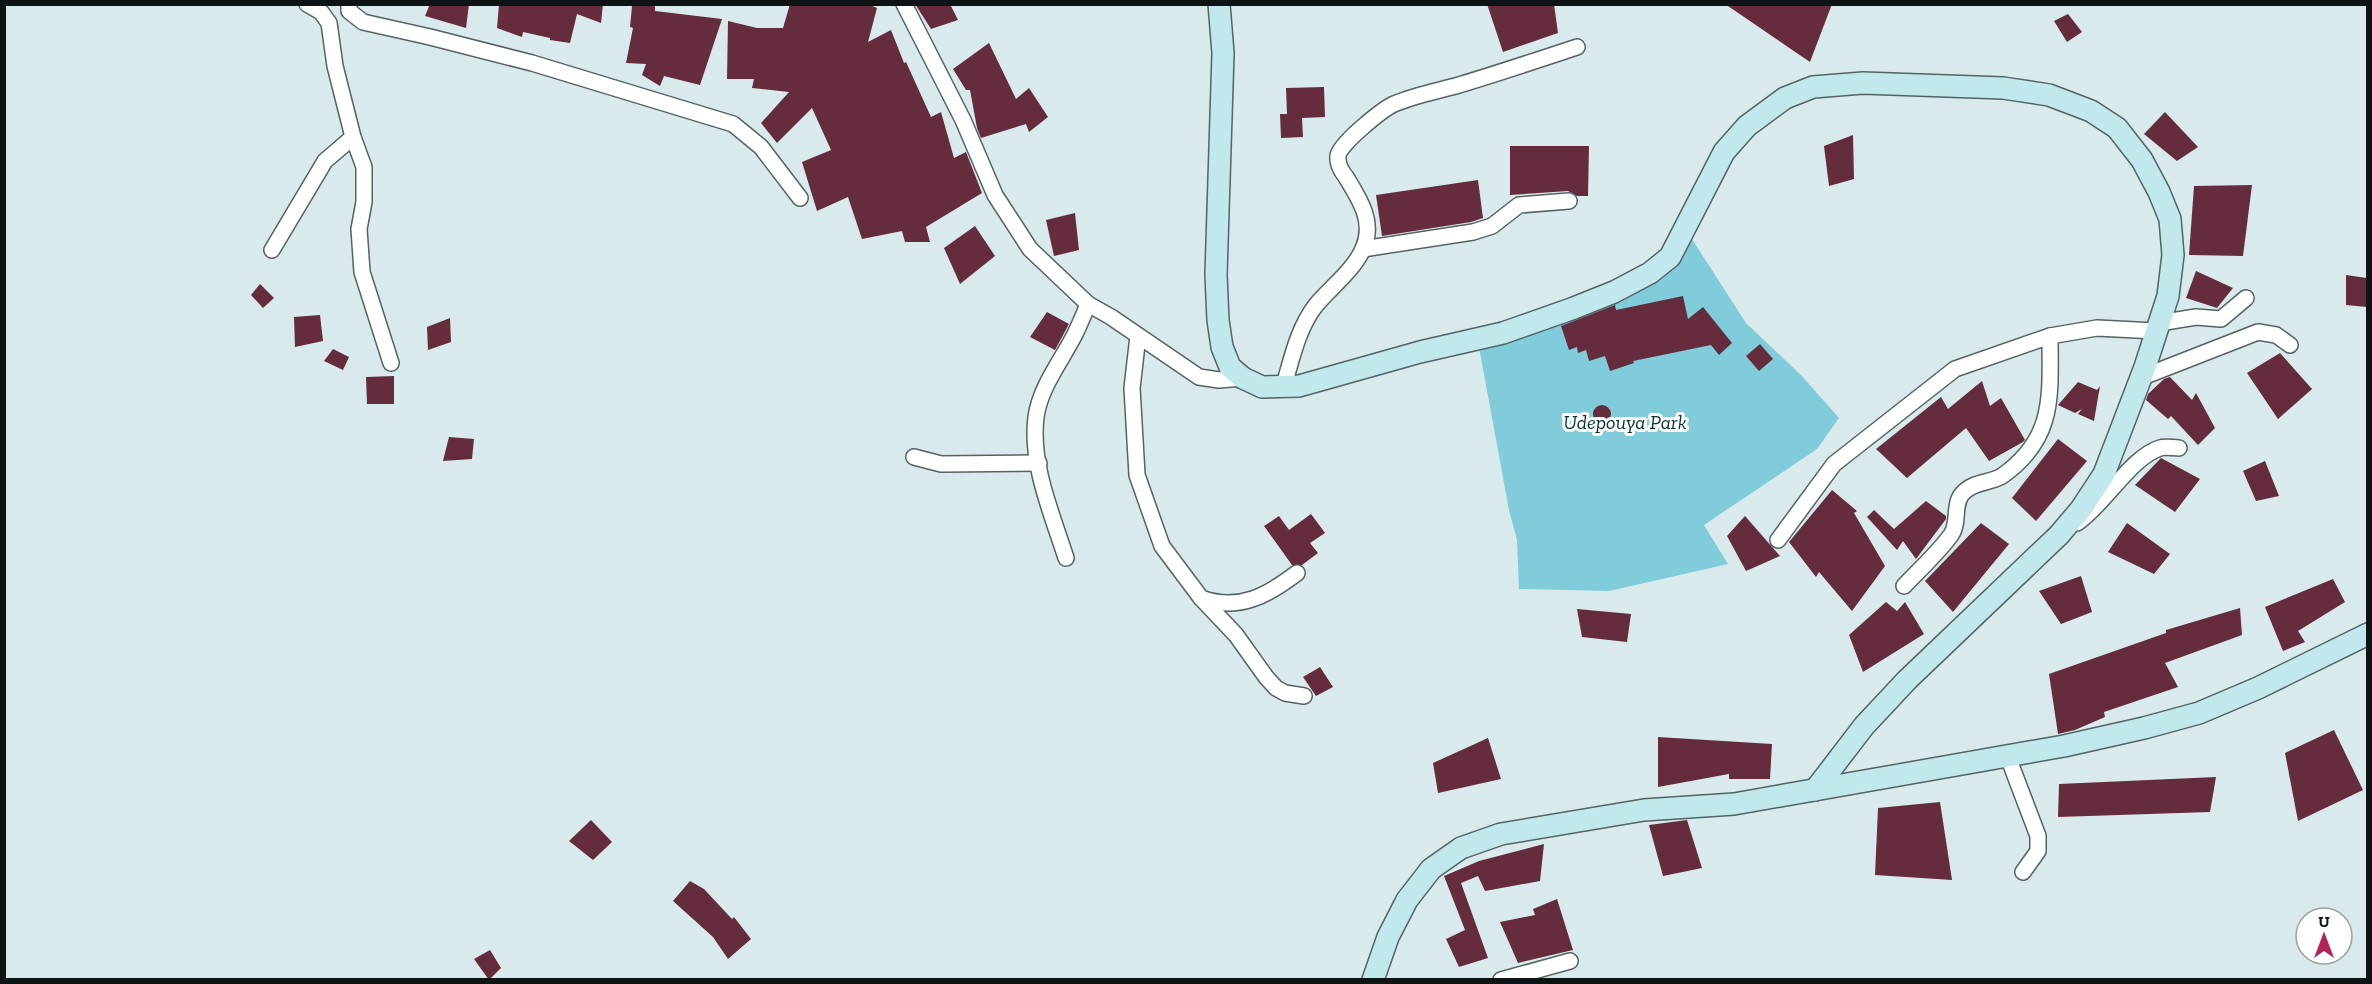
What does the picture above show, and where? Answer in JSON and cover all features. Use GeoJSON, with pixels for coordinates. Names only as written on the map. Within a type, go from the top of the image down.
{"type":"FeatureCollection","features":[{"type":"Feature","properties":{"kind":"street"},"geometry":{"type":"LineString","coordinates":[[307,4],[321,12],[329,23],[335,66],[353,137],[364,167],[359,229],[362,272],[391,363]]}},
{"type":"Feature","properties":{"kind":"street"},"geometry":{"type":"LineString","coordinates":[[904,4],[963,120],[995,195],[1030,249],[1088,304],[1112,317],[1199,377],[1219,380],[1243,378]]}},
{"type":"Feature","properties":{"kind":"street"},"geometry":{"type":"LineString","coordinates":[[1219,4],[1223,53],[1216,275],[1218,320],[1222,347],[1230,367],[1243,378],[1262,387],[1299,386],[1420,352],[1503,333],[1614,292],[1650,273],[1670,257],[1724,152],[1747,126],[1785,98],[1813,87],[1863,83],[2003,88],[2049,95],[2091,111],[2116,128],[2142,160],[2170,219],[2173,255],[2168,296],[2104,474],[2060,535]]}},
{"type":"Feature","properties":{"kind":"street"},"geometry":{"type":"LineString","coordinates":[[321,12],[349,8],[363,22],[532,63],[733,124],[761,147],[800,198]]}},
{"type":"Feature","properties":{"kind":"street"},"geometry":{"type":"LineString","coordinates":[[1284,385],[1302,327],[1316,306],[1339,282],[1363,249],[1368,223],[1360,200],[1341,170],[1338,157],[1340,149],[1369,122],[1392,105],[1577,47]]}},
{"type":"Feature","properties":{"kind":"street"},"geometry":{"type":"LineString","coordinates":[[272,249],[325,161],[353,137]]}},
{"type":"Feature","properties":{"kind":"street"},"geometry":{"type":"LineString","coordinates":[[1363,249],[1473,232],[1492,226],[1519,205],[1569,201]]}},
{"type":"Feature","properties":{"kind":"street"},"geometry":{"type":"LineString","coordinates":[[1778,540],[1834,464],[1955,369],[2050,336],[2097,328],[2158,327],[2196,317],[2221,319],[2246,298]]}},
{"type":"Feature","properties":{"kind":"street"},"geometry":{"type":"LineString","coordinates":[[1066,558],[1043,483],[1036,442],[1036,416],[1053,374],[1088,304]]}},
{"type":"Feature","properties":{"kind":"street"},"geometry":{"type":"LineString","coordinates":[[2140,378],[2258,332],[2276,335],[2290,345]]}},
{"type":"Feature","properties":{"kind":"street"},"geometry":{"type":"LineString","coordinates":[[1138,336],[1132,388],[1137,475],[1162,546],[1201,598],[1236,635],[1266,678],[1285,693],[1304,696]]}},
{"type":"Feature","properties":{"kind":"street"},"geometry":{"type":"LineString","coordinates":[[1904,586],[1953,533],[1958,500],[1962,493],[1969,488],[1999,477],[2020,461],[2038,441],[2047,415],[2050,336]]}},
{"type":"Feature","properties":{"kind":"street"},"geometry":{"type":"LineString","coordinates":[[1815,790],[1864,726],[1907,680],[2060,535],[2087,516],[2136,462],[2162,447],[2179,448]]}},
{"type":"Feature","properties":{"kind":"street"},"geometry":{"type":"LineString","coordinates":[[914,457],[941,464],[1039,463]]}},
{"type":"Feature","properties":{"kind":"street"},"geometry":{"type":"LineString","coordinates":[[1201,598],[1211,602],[1242,602],[1265,596],[1297,573]]}},
{"type":"Feature","properties":{"kind":"street"},"geometry":{"type":"LineString","coordinates":[[1373,980],[1388,937],[1407,900],[1431,869],[1461,848],[1501,834],[1644,810],[1734,804],[2008,757],[2087,741],[2199,713],[2258,688],[2367,634]]}},
{"type":"Feature","properties":{"kind":"street"},"geometry":{"type":"LineString","coordinates":[[2008,757],[2038,836],[2038,851],[2023,873]]}},
{"type":"Feature","properties":{"kind":"street"},"geometry":{"type":"LineString","coordinates":[[1501,980],[1570,961]]}},
{"type":"Feature","properties":{"kind":"green space","name":"Udepouya Park"},"geometry":{"type":"Polygon","coordinates":[[[1690,236],[1746,323],[1801,375],[1839,418],[1817,449],[1704,525],[1728,564],[1609,591],[1519,589],[1517,540],[1509,510],[1479,347],[1617,286],[1690,236]]]}},
{"type":"Feature","properties":{"kind":"building"},"geometry":{"type":"Polygon","coordinates":[[[430,4],[469,4],[466,28],[425,16],[430,4]]]}},
{"type":"Feature","properties":{"kind":"building"},"geometry":{"type":"Polygon","coordinates":[[[499,4],[603,4],[601,23],[577,14],[570,43],[523,32],[522,37],[497,28],[499,4]]]}},
{"type":"Feature","properties":{"kind":"building"},"geometry":{"type":"Polygon","coordinates":[[[790,4],[868,4],[877,8],[868,42],[891,30],[904,63],[906,62],[931,117],[941,112],[954,158],[966,152],[982,193],[926,227],[930,242],[905,242],[902,231],[862,239],[848,197],[817,211],[802,162],[831,150],[812,108],[777,143],[761,123],[789,92],[752,88],[754,79],[727,79],[728,21],[757,28],[783,28],[790,4]]]}},
{"type":"Feature","properties":{"kind":"building"},"geometry":{"type":"Polygon","coordinates":[[[915,4],[950,4],[958,20],[931,29],[915,4]]]}},
{"type":"Feature","properties":{"kind":"building"},"geometry":{"type":"Polygon","coordinates":[[[1487,4],[1554,4],[1558,33],[1503,52],[1487,4]]]}},
{"type":"Feature","properties":{"kind":"building"},"geometry":{"type":"Polygon","coordinates":[[[1725,4],[1832,4],[1810,62],[1725,4]]]}},
{"type":"Feature","properties":{"kind":"building"},"geometry":{"type":"Polygon","coordinates":[[[655,5],[655,11],[722,19],[700,85],[664,76],[660,86],[642,75],[646,64],[626,63],[633,28],[630,27],[632,6],[655,5]]]}},
{"type":"Feature","properties":{"kind":"building"},"geometry":{"type":"Polygon","coordinates":[[[2068,14],[2082,32],[2067,42],[2054,21],[2068,14]]]}},
{"type":"Feature","properties":{"kind":"building"},"geometry":{"type":"Polygon","coordinates":[[[989,43],[1016,99],[1029,88],[1048,117],[1029,132],[1026,124],[981,138],[970,90],[966,90],[953,69],[989,43]]]}},
{"type":"Feature","properties":{"kind":"building"},"geometry":{"type":"Polygon","coordinates":[[[1324,87],[1325,117],[1302,118],[1303,137],[1281,138],[1280,114],[1287,114],[1286,88],[1324,87]]]}},
{"type":"Feature","properties":{"kind":"building"},"geometry":{"type":"Polygon","coordinates":[[[2165,112],[2198,147],[2177,161],[2144,134],[2165,112]]]}},
{"type":"Feature","properties":{"kind":"building"},"geometry":{"type":"Polygon","coordinates":[[[1853,135],[1854,179],[1829,186],[1824,146],[1853,135]]]}},
{"type":"Feature","properties":{"kind":"building"},"geometry":{"type":"Polygon","coordinates":[[[1510,146],[1589,146],[1588,196],[1577,196],[1568,191],[1510,195],[1510,146]]]}},
{"type":"Feature","properties":{"kind":"building"},"geometry":{"type":"Polygon","coordinates":[[[1478,180],[1483,218],[1471,222],[1382,236],[1376,195],[1478,180]]]}},
{"type":"Feature","properties":{"kind":"building"},"geometry":{"type":"Polygon","coordinates":[[[2252,185],[2243,256],[2189,255],[2194,186],[2252,185]]]}},
{"type":"Feature","properties":{"kind":"building"},"geometry":{"type":"Polygon","coordinates":[[[1075,213],[1079,250],[1054,256],[1046,220],[1075,213]]]}},
{"type":"Feature","properties":{"kind":"building"},"geometry":{"type":"Polygon","coordinates":[[[975,226],[995,256],[960,284],[944,248],[975,226]]]}},
{"type":"Feature","properties":{"kind":"building"},"geometry":{"type":"Polygon","coordinates":[[[2196,271],[2233,288],[2217,308],[2186,298],[2196,271]]]}},
{"type":"Feature","properties":{"kind":"building"},"geometry":{"type":"Polygon","coordinates":[[[2346,275],[2367,278],[2367,307],[2346,305],[2346,275]]]}},
{"type":"Feature","properties":{"kind":"building"},"geometry":{"type":"Polygon","coordinates":[[[260,284],[274,298],[263,308],[251,295],[260,284]]]}},
{"type":"Feature","properties":{"kind":"building"},"geometry":{"type":"Polygon","coordinates":[[[1683,296],[1688,319],[1703,307],[1732,343],[1719,355],[1711,345],[1633,361],[1634,363],[1610,371],[1605,356],[1589,361],[1586,350],[1578,353],[1577,347],[1569,350],[1561,326],[1615,305],[1616,310],[1683,296]]]}},
{"type":"Feature","properties":{"kind":"building"},"geometry":{"type":"Polygon","coordinates":[[[1047,312],[1069,324],[1055,350],[1030,337],[1047,312]]]}},
{"type":"Feature","properties":{"kind":"building"},"geometry":{"type":"Polygon","coordinates":[[[320,315],[323,341],[295,347],[294,317],[320,315]]]}},
{"type":"Feature","properties":{"kind":"building"},"geometry":{"type":"Polygon","coordinates":[[[450,318],[451,342],[428,350],[427,327],[450,318]]]}},
{"type":"Feature","properties":{"kind":"building"},"geometry":{"type":"Polygon","coordinates":[[[1760,344],[1773,359],[1759,371],[1746,356],[1760,344]]]}},
{"type":"Feature","properties":{"kind":"building"},"geometry":{"type":"Polygon","coordinates":[[[333,349],[349,357],[343,370],[324,361],[333,349]]]}},
{"type":"Feature","properties":{"kind":"building"},"geometry":{"type":"Polygon","coordinates":[[[2280,353],[2312,389],[2278,419],[2247,373],[2280,353]]]}},
{"type":"Feature","properties":{"kind":"building"},"geometry":{"type":"Polygon","coordinates":[[[394,376],[394,404],[367,404],[366,377],[394,376]]]}},
{"type":"Feature","properties":{"kind":"building"},"geometry":{"type":"Polygon","coordinates":[[[2170,377],[2192,400],[2196,393],[2215,428],[2198,445],[2171,416],[2168,419],[2146,400],[2148,394],[2164,379],[2170,377]]]}},
{"type":"Feature","properties":{"kind":"building"},"geometry":{"type":"Polygon","coordinates":[[[1982,381],[1990,406],[2001,398],[2025,440],[2023,442],[1989,461],[1966,428],[1907,478],[1876,449],[1941,397],[1948,409],[1982,381]]]}},
{"type":"Feature","properties":{"kind":"building"},"geometry":{"type":"Polygon","coordinates":[[[2078,382],[2097,390],[2100,386],[2094,421],[2078,414],[2082,409],[2075,413],[2058,405],[2078,382]]]}},
{"type":"Feature","properties":{"kind":"building"},"geometry":{"type":"Polygon","coordinates":[[[1602,405],[1608,408],[1611,414],[1608,420],[1602,423],[1596,420],[1593,414],[1596,408],[1602,405]]]}},
{"type":"Feature","properties":{"kind":"building"},"geometry":{"type":"Polygon","coordinates":[[[449,437],[474,439],[472,459],[443,461],[449,437]]]}},
{"type":"Feature","properties":{"kind":"building"},"geometry":{"type":"Polygon","coordinates":[[[2058,439],[2087,461],[2036,521],[2012,498],[2058,439]]]}},
{"type":"Feature","properties":{"kind":"building"},"geometry":{"type":"Polygon","coordinates":[[[2161,458],[2200,479],[2175,512],[2135,485],[2161,458]]]}},
{"type":"Feature","properties":{"kind":"building"},"geometry":{"type":"Polygon","coordinates":[[[2265,461],[2279,496],[2256,501],[2243,471],[2265,461]]]}},
{"type":"Feature","properties":{"kind":"building"},"geometry":{"type":"Polygon","coordinates":[[[1832,490],[1857,511],[1854,513],[1885,566],[1852,611],[1819,572],[1816,577],[1789,542],[1832,490]]]}},
{"type":"Feature","properties":{"kind":"building"},"geometry":{"type":"Polygon","coordinates":[[[1926,501],[1946,516],[1946,519],[1916,559],[1903,541],[1897,550],[1867,517],[1874,510],[1894,529],[1926,501]]]}},
{"type":"Feature","properties":{"kind":"building"},"geometry":{"type":"Polygon","coordinates":[[[1311,514],[1325,533],[1310,543],[1318,553],[1302,565],[1292,565],[1264,526],[1279,516],[1289,530],[1311,514]]]}},
{"type":"Feature","properties":{"kind":"building"},"geometry":{"type":"Polygon","coordinates":[[[1745,516],[1780,556],[1746,571],[1727,536],[1745,516]]]}},
{"type":"Feature","properties":{"kind":"building"},"geometry":{"type":"Polygon","coordinates":[[[1981,523],[2009,544],[1953,612],[1925,581],[1981,523]]]}},
{"type":"Feature","properties":{"kind":"building"},"geometry":{"type":"Polygon","coordinates":[[[2127,523],[2170,554],[2154,574],[2108,552],[2127,523]]]}},
{"type":"Feature","properties":{"kind":"building"},"geometry":{"type":"Polygon","coordinates":[[[2081,576],[2092,612],[2061,624],[2039,591],[2081,576]]]}},
{"type":"Feature","properties":{"kind":"building"},"geometry":{"type":"Polygon","coordinates":[[[2333,579],[2345,602],[2298,631],[2305,642],[2283,651],[2265,607],[2333,579]]]}},
{"type":"Feature","properties":{"kind":"building"},"geometry":{"type":"Polygon","coordinates":[[[1886,602],[1897,611],[1905,602],[1924,634],[1863,672],[1849,635],[1886,602]]]}},
{"type":"Feature","properties":{"kind":"building"},"geometry":{"type":"Polygon","coordinates":[[[2240,608],[2242,635],[2165,663],[2178,687],[2104,712],[2105,717],[2075,730],[2058,734],[2049,674],[2166,633],[2166,630],[2240,608]]]}},
{"type":"Feature","properties":{"kind":"building"},"geometry":{"type":"Polygon","coordinates":[[[1577,609],[1631,614],[1627,642],[1582,637],[1577,609]]]}},
{"type":"Feature","properties":{"kind":"building"},"geometry":{"type":"Polygon","coordinates":[[[1320,667],[1333,687],[1316,696],[1303,677],[1320,667]]]}},
{"type":"Feature","properties":{"kind":"building"},"geometry":{"type":"Polygon","coordinates":[[[2334,730],[2363,790],[2298,821],[2285,753],[2334,730]]]}},
{"type":"Feature","properties":{"kind":"building"},"geometry":{"type":"Polygon","coordinates":[[[1658,737],[1772,744],[1770,779],[1729,779],[1729,774],[1658,787],[1658,737]]]}},
{"type":"Feature","properties":{"kind":"building"},"geometry":{"type":"Polygon","coordinates":[[[1488,738],[1501,779],[1438,793],[1433,763],[1488,738]]]}},
{"type":"Feature","properties":{"kind":"building"},"geometry":{"type":"Polygon","coordinates":[[[2216,777],[2210,812],[2058,817],[2059,784],[2216,777]]]}},
{"type":"Feature","properties":{"kind":"building"},"geometry":{"type":"Polygon","coordinates":[[[1940,802],[1952,880],[1875,875],[1878,808],[1940,802]]]}},
{"type":"Feature","properties":{"kind":"building"},"geometry":{"type":"Polygon","coordinates":[[[591,820],[612,842],[593,860],[569,841],[591,820]]]}},
{"type":"Feature","properties":{"kind":"building"},"geometry":{"type":"Polygon","coordinates":[[[1687,820],[1702,868],[1663,876],[1649,825],[1687,820]]]}},
{"type":"Feature","properties":{"kind":"building"},"geometry":{"type":"Polygon","coordinates":[[[1544,844],[1540,881],[1485,891],[1478,876],[1461,883],[1488,958],[1459,967],[1446,939],[1465,930],[1444,876],[1479,861],[1544,844]]]}},
{"type":"Feature","properties":{"kind":"building"},"geometry":{"type":"Polygon","coordinates":[[[690,881],[704,889],[732,919],[734,917],[751,939],[728,959],[713,937],[673,901],[690,881]]]}},
{"type":"Feature","properties":{"kind":"building"},"geometry":{"type":"Polygon","coordinates":[[[1557,899],[1573,950],[1518,963],[1500,922],[1535,915],[1533,909],[1557,899]]]}},
{"type":"Feature","properties":{"kind":"building"},"geometry":{"type":"Polygon","coordinates":[[[490,950],[501,968],[489,980],[474,959],[490,950]]]}}]}
